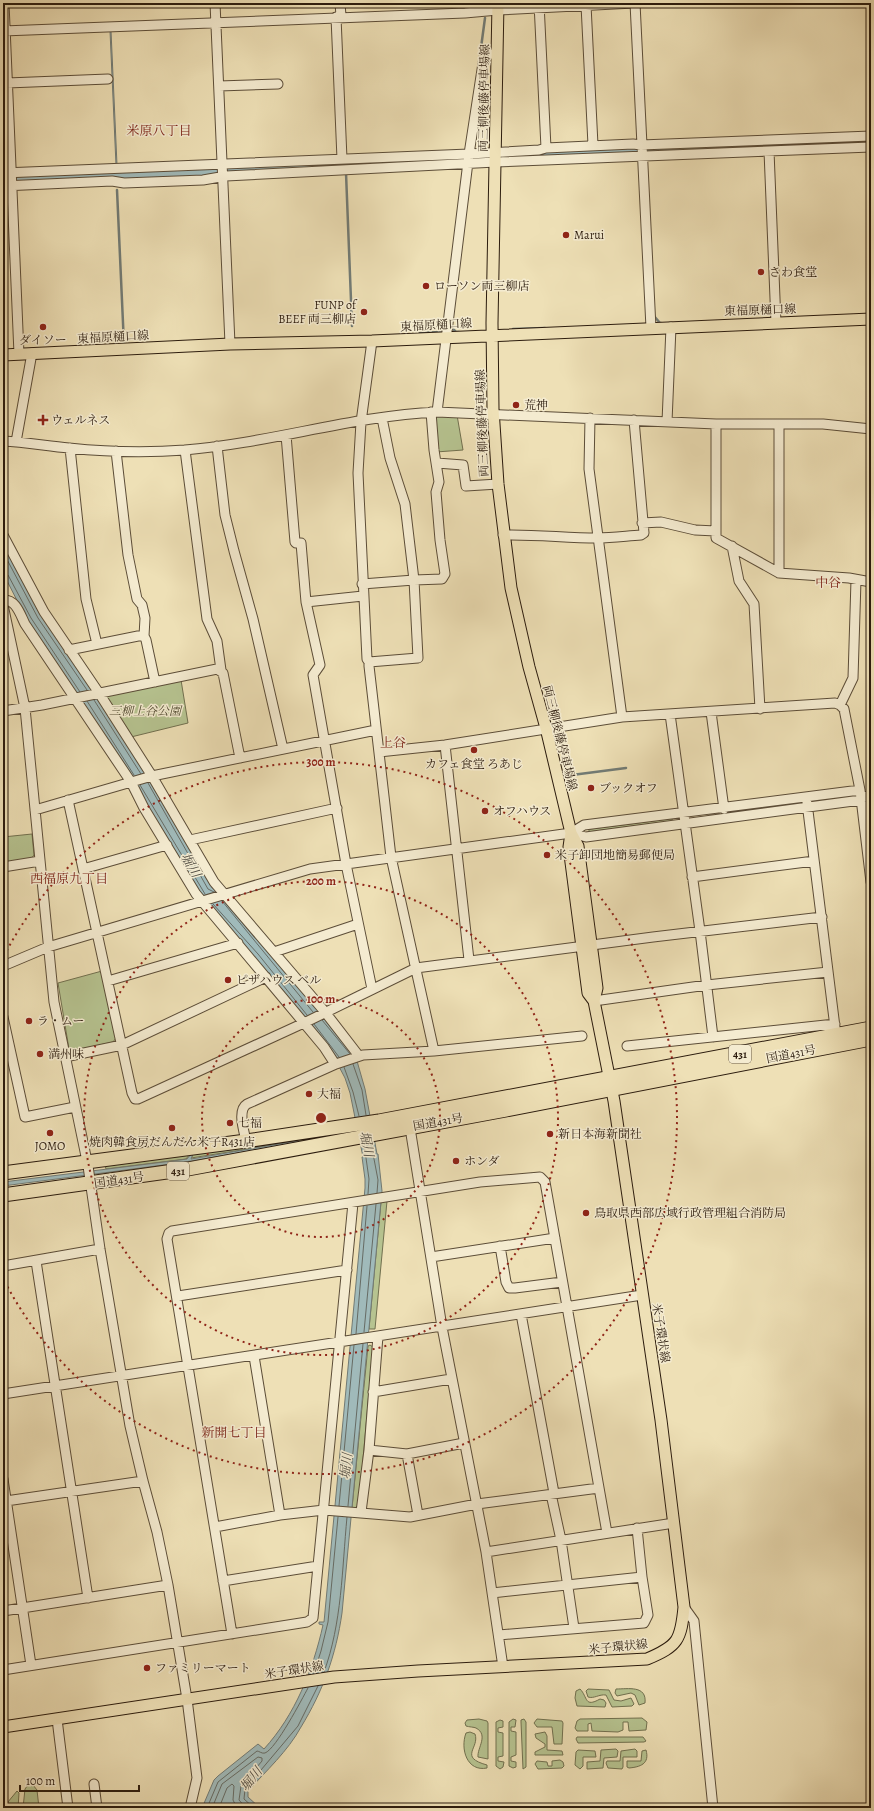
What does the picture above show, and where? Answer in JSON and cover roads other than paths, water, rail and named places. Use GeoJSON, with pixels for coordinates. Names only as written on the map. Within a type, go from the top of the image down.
{"type":"FeatureCollection","features":[{"type":"Feature","properties":{"kind":"highway","name":"国道431号"},"geometry":{"type":"LineString","coordinates":[[380,1127],[410,1128],[611,1083],[836,1029],[871,1028]]}},
{"type":"Feature","properties":{"kind":"highway","name":"国道431号"},"geometry":{"type":"LineString","coordinates":[[3,1195],[164,1173],[350,1132],[611,1083],[871,1039]]}},
{"type":"Feature","properties":{"kind":"highway","name":"国道431号"},"geometry":{"type":"LineString","coordinates":[[3,1173],[88,1164],[246,1141],[350,1132]]}},
{"type":"Feature","properties":{"kind":"main road","name":"両三柳後藤停車場線"},"geometry":{"type":"LineString","coordinates":[[498,6],[496,157],[493,214],[493,415],[503,535],[511,588],[529,667],[546,728],[570,833],[578,846],[586,946],[597,988],[594,1001],[611,1083]]}},
{"type":"Feature","properties":{"kind":"main road","name":"東福原樋口線"},"geometry":{"type":"LineString","coordinates":[[3,355],[230,344],[372,341],[871,319]]}},
{"type":"Feature","properties":{"kind":"main road","name":"米子環状線"},"geometry":{"type":"LineString","coordinates":[[3,1726],[334,1677],[647,1659],[664,1652],[678,1639],[682,1630],[684,1607],[674,1523],[661,1420],[611,1083]]}},
{"type":"Feature","properties":{"kind":"street"},"geometry":{"type":"LineString","coordinates":[[4,3],[7,83],[6,147],[18,354]]}},
{"type":"Feature","properties":{"kind":"street"},"geometry":{"type":"LineString","coordinates":[[215,3],[230,344]]}},
{"type":"Feature","properties":{"kind":"street"},"geometry":{"type":"LineString","coordinates":[[340,3],[338,17],[342,159]]}},
{"type":"Feature","properties":{"kind":"street"},"geometry":{"type":"LineString","coordinates":[[4,31],[465,13],[498,6],[634,3],[651,328]]}},
{"type":"Feature","properties":{"kind":"street"},"geometry":{"type":"LineString","coordinates":[[540,5],[546,148]]}},
{"type":"Feature","properties":{"kind":"street"},"geometry":{"type":"LineString","coordinates":[[586,5],[593,145]]}},
{"type":"Feature","properties":{"kind":"street"},"geometry":{"type":"LineString","coordinates":[[362,584],[442,579],[445,574],[436,494],[439,482],[434,450],[434,412],[447,337],[469,160],[485,53],[497,55]]}},
{"type":"Feature","properties":{"kind":"street"},"geometry":{"type":"LineString","coordinates":[[7,83],[108,79]]}},
{"type":"Feature","properties":{"kind":"street"},"geometry":{"type":"LineString","coordinates":[[219,86],[278,84]]}},
{"type":"Feature","properties":{"kind":"street"},"geometry":{"type":"LineString","coordinates":[[8,179],[469,160],[546,148],[593,145],[641,145],[871,136]]}},
{"type":"Feature","properties":{"kind":"street"},"geometry":{"type":"LineString","coordinates":[[496,157],[642,156],[871,147]]}},
{"type":"Feature","properties":{"kind":"street"},"geometry":{"type":"LineString","coordinates":[[769,151],[776,323]]}},
{"type":"Feature","properties":{"kind":"street"},"geometry":{"type":"LineString","coordinates":[[8,179],[112,181],[132,183],[203,180],[222,171],[342,159],[469,160]]}},
{"type":"Feature","properties":{"kind":"street"},"geometry":{"type":"LineString","coordinates":[[667,422],[671,327]]}},
{"type":"Feature","properties":{"kind":"street"},"geometry":{"type":"LineString","coordinates":[[372,341],[361,422],[358,473],[362,584],[367,659],[369,662],[391,857],[434,1051]]}},
{"type":"Feature","properties":{"kind":"street"},"geometry":{"type":"LineString","coordinates":[[16,442],[32,353]]}},
{"type":"Feature","properties":{"kind":"street"},"geometry":{"type":"LineString","coordinates":[[3,441],[116,451],[185,450],[286,435],[382,418],[434,412],[716,424],[823,424],[871,429]]}},
{"type":"Feature","properties":{"kind":"street"},"geometry":{"type":"LineString","coordinates":[[369,662],[418,658],[414,580],[405,504],[390,458],[382,418]]}},
{"type":"Feature","properties":{"kind":"street"},"geometry":{"type":"LineString","coordinates":[[590,418],[588,469],[622,717]]}},
{"type":"Feature","properties":{"kind":"street"},"geometry":{"type":"LineString","coordinates":[[503,535],[598,538],[641,535],[644,533],[634,420]]}},
{"type":"Feature","properties":{"kind":"street"},"geometry":{"type":"LineString","coordinates":[[716,424],[716,538],[779,573],[849,578],[871,582]]}},
{"type":"Feature","properties":{"kind":"street"},"geometry":{"type":"LineString","coordinates":[[779,424],[779,573]]}},
{"type":"Feature","properties":{"kind":"street"},"geometry":{"type":"LineString","coordinates":[[286,435],[295,542],[301,543],[306,602],[320,665],[313,675],[346,864],[372,989]]}},
{"type":"Feature","properties":{"kind":"street"},"geometry":{"type":"LineString","coordinates":[[217,446],[226,515],[234,551],[254,619],[283,749]]}},
{"type":"Feature","properties":{"kind":"street"},"geometry":{"type":"LineString","coordinates":[[70,448],[86,599],[97,644]]}},
{"type":"Feature","properties":{"kind":"street"},"geometry":{"type":"LineString","coordinates":[[185,450],[207,619],[217,641],[221,670],[223,673],[240,758]]}},
{"type":"Feature","properties":{"kind":"street"},"geometry":{"type":"LineString","coordinates":[[116,451],[128,555],[137,599],[142,605],[146,618],[144,636],[155,682]]}},
{"type":"Feature","properties":{"kind":"street"},"geometry":{"type":"LineString","coordinates":[[437,463],[463,466],[466,486],[498,484]]}},
{"type":"Feature","properties":{"kind":"street"},"geometry":{"type":"LineString","coordinates":[[642,523],[661,522],[695,530],[716,531]]}},
{"type":"Feature","properties":{"kind":"street"},"geometry":{"type":"LineString","coordinates":[[3,535],[44,612],[152,776],[214,882],[226,894],[325,1012],[358,1057]]}},
{"type":"Feature","properties":{"kind":"street"},"geometry":{"type":"LineString","coordinates":[[732,546],[739,582],[754,604],[760,709]]}},
{"type":"Feature","properties":{"kind":"street"},"geometry":{"type":"LineString","coordinates":[[840,705],[852,678],[856,580]]}},
{"type":"Feature","properties":{"kind":"street"},"geometry":{"type":"LineString","coordinates":[[306,602],[363,596]]}},
{"type":"Feature","properties":{"kind":"street"},"geometry":{"type":"LineString","coordinates":[[3,600],[10,600],[15,603],[25,624],[79,698],[131,782],[144,808],[202,900],[324,1047],[336,1064]]}},
{"type":"Feature","properties":{"kind":"street"},"geometry":{"type":"LineString","coordinates":[[3,606],[26,708],[54,1002],[64,1058],[88,1164],[100,1249],[130,1426],[157,1532],[168,1585],[187,1698],[197,1778],[190,1808]]}},
{"type":"Feature","properties":{"kind":"street"},"geometry":{"type":"LineString","coordinates":[[69,650],[144,636]]}},
{"type":"Feature","properties":{"kind":"street"},"geometry":{"type":"LineString","coordinates":[[3,711],[26,708],[221,670]]}},
{"type":"Feature","properties":{"kind":"street"},"geometry":{"type":"LineString","coordinates":[[379,752],[446,745],[622,717],[835,703],[844,709],[861,796],[871,882]]}},
{"type":"Feature","properties":{"kind":"street"},"geometry":{"type":"LineString","coordinates":[[711,712],[724,808]]}},
{"type":"Feature","properties":{"kind":"street"},"geometry":{"type":"LineString","coordinates":[[670,714],[713,1037]]}},
{"type":"Feature","properties":{"kind":"street"},"geometry":{"type":"LineString","coordinates":[[35,810],[152,776],[376,730]]}},
{"type":"Feature","properties":{"kind":"street"},"geometry":{"type":"LineString","coordinates":[[446,745],[469,960]]}},
{"type":"Feature","properties":{"kind":"street"},"geometry":{"type":"LineString","coordinates":[[3,966],[48,947],[310,869],[570,833],[586,837],[808,808],[861,796]]}},
{"type":"Feature","properties":{"kind":"street"},"geometry":{"type":"LineString","coordinates":[[570,833],[584,825],[806,798],[871,796]]}},
{"type":"Feature","properties":{"kind":"street"},"geometry":{"type":"LineString","coordinates":[[627,1046],[713,1037],[836,1029],[806,798]]}},
{"type":"Feature","properties":{"kind":"street"},"geometry":{"type":"LineString","coordinates":[[68,800],[133,1097],[138,1099],[304,1023],[416,968],[469,960],[822,917]]}},
{"type":"Feature","properties":{"kind":"street"},"geometry":{"type":"LineString","coordinates":[[190,840],[337,808]]}},
{"type":"Feature","properties":{"kind":"street"},"geometry":{"type":"LineString","coordinates":[[83,869],[167,845]]}},
{"type":"Feature","properties":{"kind":"street"},"geometry":{"type":"LineString","coordinates":[[3,867],[40,861]]}},
{"type":"Feature","properties":{"kind":"street"},"geometry":{"type":"LineString","coordinates":[[692,877],[814,861]]}},
{"type":"Feature","properties":{"kind":"street"},"geometry":{"type":"LineString","coordinates":[[274,952],[358,924]]}},
{"type":"Feature","properties":{"kind":"street"},"geometry":{"type":"LineString","coordinates":[[108,981],[238,943]]}},
{"type":"Feature","properties":{"kind":"street"},"geometry":{"type":"LineString","coordinates":[[594,1001],[828,972]]}},
{"type":"Feature","properties":{"kind":"street"},"geometry":{"type":"LineString","coordinates":[[64,1058],[122,1045],[266,977]]}},
{"type":"Feature","properties":{"kind":"street"},"geometry":{"type":"LineString","coordinates":[[3,1017],[25,1118],[75,1107]]}},
{"type":"Feature","properties":{"kind":"street"},"geometry":{"type":"LineString","coordinates":[[246,1141],[242,1112],[244,1105],[336,1064],[358,1057],[582,1036]]}},
{"type":"Feature","properties":{"kind":"street"},"geometry":{"type":"LineString","coordinates":[[410,1128],[422,1191],[451,1379],[486,1552],[503,1667]]}},
{"type":"Feature","properties":{"kind":"street"},"geometry":{"type":"LineString","coordinates":[[232,1634],[178,1296],[167,1239],[169,1232],[172,1231],[480,1182],[540,1177],[545,1182],[607,1532]]}},
{"type":"Feature","properties":{"kind":"street"},"geometry":{"type":"LineString","coordinates":[[3,1670],[307,1622],[311,1620],[314,1615],[318,1566],[328,1510],[344,1341],[347,1270],[356,1202]]}},
{"type":"Feature","properties":{"kind":"street"},"geometry":{"type":"LineString","coordinates":[[431,1257],[555,1238]]}},
{"type":"Feature","properties":{"kind":"street"},"geometry":{"type":"LineString","coordinates":[[500,1246],[506,1282],[509,1288],[562,1282]]}},
{"type":"Feature","properties":{"kind":"street"},"geometry":{"type":"LineString","coordinates":[[3,1266],[100,1249]]}},
{"type":"Feature","properties":{"kind":"street"},"geometry":{"type":"LineString","coordinates":[[36,1261],[88,1598]]}},
{"type":"Feature","properties":{"kind":"street"},"geometry":{"type":"LineString","coordinates":[[178,1296],[347,1270]]}},
{"type":"Feature","properties":{"kind":"street"},"geometry":{"type":"LineString","coordinates":[[3,1394],[642,1295]]}},
{"type":"Feature","properties":{"kind":"street"},"geometry":{"type":"LineString","coordinates":[[521,1314],[562,1540],[574,1628]]}},
{"type":"Feature","properties":{"kind":"street"},"geometry":{"type":"LineString","coordinates":[[357,1512],[369,1450],[376,1336]]}},
{"type":"Feature","properties":{"kind":"street"},"geometry":{"type":"LineString","coordinates":[[254,1356],[280,1515]]}},
{"type":"Feature","properties":{"kind":"street"},"geometry":{"type":"LineString","coordinates":[[373,1392],[451,1379]]}},
{"type":"Feature","properties":{"kind":"street"},"geometry":{"type":"LineString","coordinates":[[369,1450],[407,1454],[464,1443]]}},
{"type":"Feature","properties":{"kind":"street"},"geometry":{"type":"LineString","coordinates":[[407,1454],[418,1515]]}},
{"type":"Feature","properties":{"kind":"street"},"geometry":{"type":"LineString","coordinates":[[3,1479],[31,1666]]}},
{"type":"Feature","properties":{"kind":"street"},"geometry":{"type":"LineString","coordinates":[[6,1501],[143,1481]]}},
{"type":"Feature","properties":{"kind":"street"},"geometry":{"type":"LineString","coordinates":[[215,1527],[280,1515],[328,1510],[410,1517],[477,1504],[599,1488]]}},
{"type":"Feature","properties":{"kind":"street"},"geometry":{"type":"LineString","coordinates":[[486,1552],[607,1532],[674,1523]]}},
{"type":"Feature","properties":{"kind":"street"},"geometry":{"type":"LineString","coordinates":[[499,1635],[644,1623],[648,1615],[637,1528]]}},
{"type":"Feature","properties":{"kind":"street"},"geometry":{"type":"LineString","coordinates":[[223,1581],[318,1566]]}},
{"type":"Feature","properties":{"kind":"street"},"geometry":{"type":"LineString","coordinates":[[492,1593],[642,1577]]}},
{"type":"Feature","properties":{"kind":"street"},"geometry":{"type":"LineString","coordinates":[[3,1611],[168,1585]]}},
{"type":"Feature","properties":{"kind":"street"},"geometry":{"type":"LineString","coordinates":[[684,1607],[694,1621],[713,1808]]}},
{"type":"Feature","properties":{"kind":"street"},"geometry":{"type":"LineString","coordinates":[[57,1719],[68,1808]]}},
{"type":"Feature","properties":{"kind":"street"},"geometry":{"type":"LineString","coordinates":[[94,1784],[97,1808]]}},
{"type":"Feature","properties":{"kind":"water"},"geometry":{"type":"Polygon","coordinates":[[[111,31],[117,165],[116,165],[111,31]]]}},
{"type":"Feature","properties":{"kind":"water","name":"堀川"},"geometry":{"type":"Polygon","coordinates":[[[3,543],[104,709],[154,785],[212,888],[216,888],[355,1054],[365,1089],[378,1154],[382,1191],[342,1613],[328,1672],[316,1700],[296,1736],[248,1791],[248,1797],[260,1808],[202,1808],[214,1780],[258,1744],[264,1749],[285,1722],[294,1707],[314,1659],[323,1625],[319,1624],[319,1622],[324,1622],[365,1188],[363,1157],[350,1093],[345,1078],[335,1059],[284,992],[199,893],[27,620],[3,573],[3,543]]]}},
{"type":"Feature","properties":{"kind":"water"},"geometry":{"type":"Polygon","coordinates":[[[297,1141],[297,1143],[179,1163],[3,1186],[3,1182],[187,1159],[191,1154],[193,1154],[191,1159],[297,1141]]]}},
{"type":"Feature","properties":{"kind":"waterway"},"geometry":{"type":"LineString","coordinates":[[480,55],[485,18]]}},
{"type":"Feature","properties":{"kind":"waterway"},"geometry":{"type":"LineString","coordinates":[[501,158],[871,141]]}},
{"type":"Feature","properties":{"kind":"waterway"},"geometry":{"type":"LineString","coordinates":[[3,180],[416,162]]}},
{"type":"Feature","properties":{"kind":"waterway"},"geometry":{"type":"LineString","coordinates":[[346,173],[352,326]]}},
{"type":"Feature","properties":{"kind":"waterway"},"geometry":{"type":"LineString","coordinates":[[117,190],[124,345]]}},
{"type":"Feature","properties":{"kind":"waterway"},"geometry":{"type":"LineString","coordinates":[[654,316],[661,323]]}},
{"type":"Feature","properties":{"kind":"waterway"},"geometry":{"type":"LineString","coordinates":[[420,333],[439,332],[443,327]]}},
{"type":"Feature","properties":{"kind":"waterway"},"geometry":{"type":"LineString","coordinates":[[513,329],[545,328]]}},
{"type":"Feature","properties":{"kind":"waterway"},"geometry":{"type":"LineString","coordinates":[[453,329],[456,332],[459,332]]}},
{"type":"Feature","properties":{"kind":"waterway"},"geometry":{"type":"LineString","coordinates":[[572,775],[626,768]]}},
{"type":"Feature","properties":{"kind":"place","name":"Marui"},"geometry":{"type":"Point","coordinates":[566,235]}},
{"type":"Feature","properties":{"kind":"place","name":"さわ食堂"},"geometry":{"type":"Point","coordinates":[761,272]}},
{"type":"Feature","properties":{"kind":"place","name":"ローソン両三柳店"},"geometry":{"type":"Point","coordinates":[426,286]}},
{"type":"Feature","properties":{"kind":"place","name":"FUNP of BEEF 両三柳店"},"geometry":{"type":"Point","coordinates":[364,312]}},
{"type":"Feature","properties":{"kind":"place","name":"ダイソー"},"geometry":{"type":"Point","coordinates":[43,327]}},
{"type":"Feature","properties":{"kind":"place","name":"荒神"},"geometry":{"type":"Point","coordinates":[516,405]}},
{"type":"Feature","properties":{"kind":"place","name":"ウェルネス"},"geometry":{"type":"Point","coordinates":[43,420]}},
{"type":"Feature","properties":{"kind":"place","name":"カフェ食堂 ろあじ"},"geometry":{"type":"Point","coordinates":[474,750]}},
{"type":"Feature","properties":{"kind":"place","name":"ブックオフ"},"geometry":{"type":"Point","coordinates":[591,788]}},
{"type":"Feature","properties":{"kind":"place","name":"オフハウス"},"geometry":{"type":"Point","coordinates":[485,811]}},
{"type":"Feature","properties":{"kind":"place","name":"米子卸団地簡易郵便局"},"geometry":{"type":"Point","coordinates":[547,855]}},
{"type":"Feature","properties":{"kind":"place","name":"ピザハウス ベル"},"geometry":{"type":"Point","coordinates":[228,980]}},
{"type":"Feature","properties":{"kind":"place","name":"ラ・ムー"},"geometry":{"type":"Point","coordinates":[29,1021]}},
{"type":"Feature","properties":{"kind":"place","name":"満州味"},"geometry":{"type":"Point","coordinates":[40,1054]}},
{"type":"Feature","properties":{"kind":"place","name":"大福"},"geometry":{"type":"Point","coordinates":[309,1094]}},
{"type":"Feature","properties":{"kind":"place","name":"七福"},"geometry":{"type":"Point","coordinates":[230,1123]}},
{"type":"Feature","properties":{"kind":"place","name":"焼肉韓食房だんだん米子R431店"},"geometry":{"type":"Point","coordinates":[172,1128]}},
{"type":"Feature","properties":{"kind":"place","name":"JOMO"},"geometry":{"type":"Point","coordinates":[50,1133]}},
{"type":"Feature","properties":{"kind":"place","name":"新日本海新聞社"},"geometry":{"type":"Point","coordinates":[550,1134]}},
{"type":"Feature","properties":{"kind":"place","name":"ホンダ"},"geometry":{"type":"Point","coordinates":[456,1161]}},
{"type":"Feature","properties":{"kind":"place","name":"鳥取県西部広域行政管理組合消防局"},"geometry":{"type":"Point","coordinates":[586,1213]}},
{"type":"Feature","properties":{"kind":"place","name":"ファミリーマート"},"geometry":{"type":"Point","coordinates":[147,1668]}},
{"type":"Feature","properties":{"kind":"district","name":"米原八丁目"},"geometry":{"type":"Point","coordinates":[159,130]}},
{"type":"Feature","properties":{"kind":"district","name":"中谷"},"geometry":{"type":"Point","coordinates":[828,582]}},
{"type":"Feature","properties":{"kind":"district","name":"上谷"},"geometry":{"type":"Point","coordinates":[393,742]}},
{"type":"Feature","properties":{"kind":"district","name":"西福原九丁目"},"geometry":{"type":"Point","coordinates":[69,878]}},
{"type":"Feature","properties":{"kind":"district","name":"新開七丁目"},"geometry":{"type":"Point","coordinates":[234,1432]}},
{"type":"Feature","properties":{"kind":"park label","name":"三柳上谷公園"},"geometry":{"type":"Point","coordinates":[145,711]}}]}
